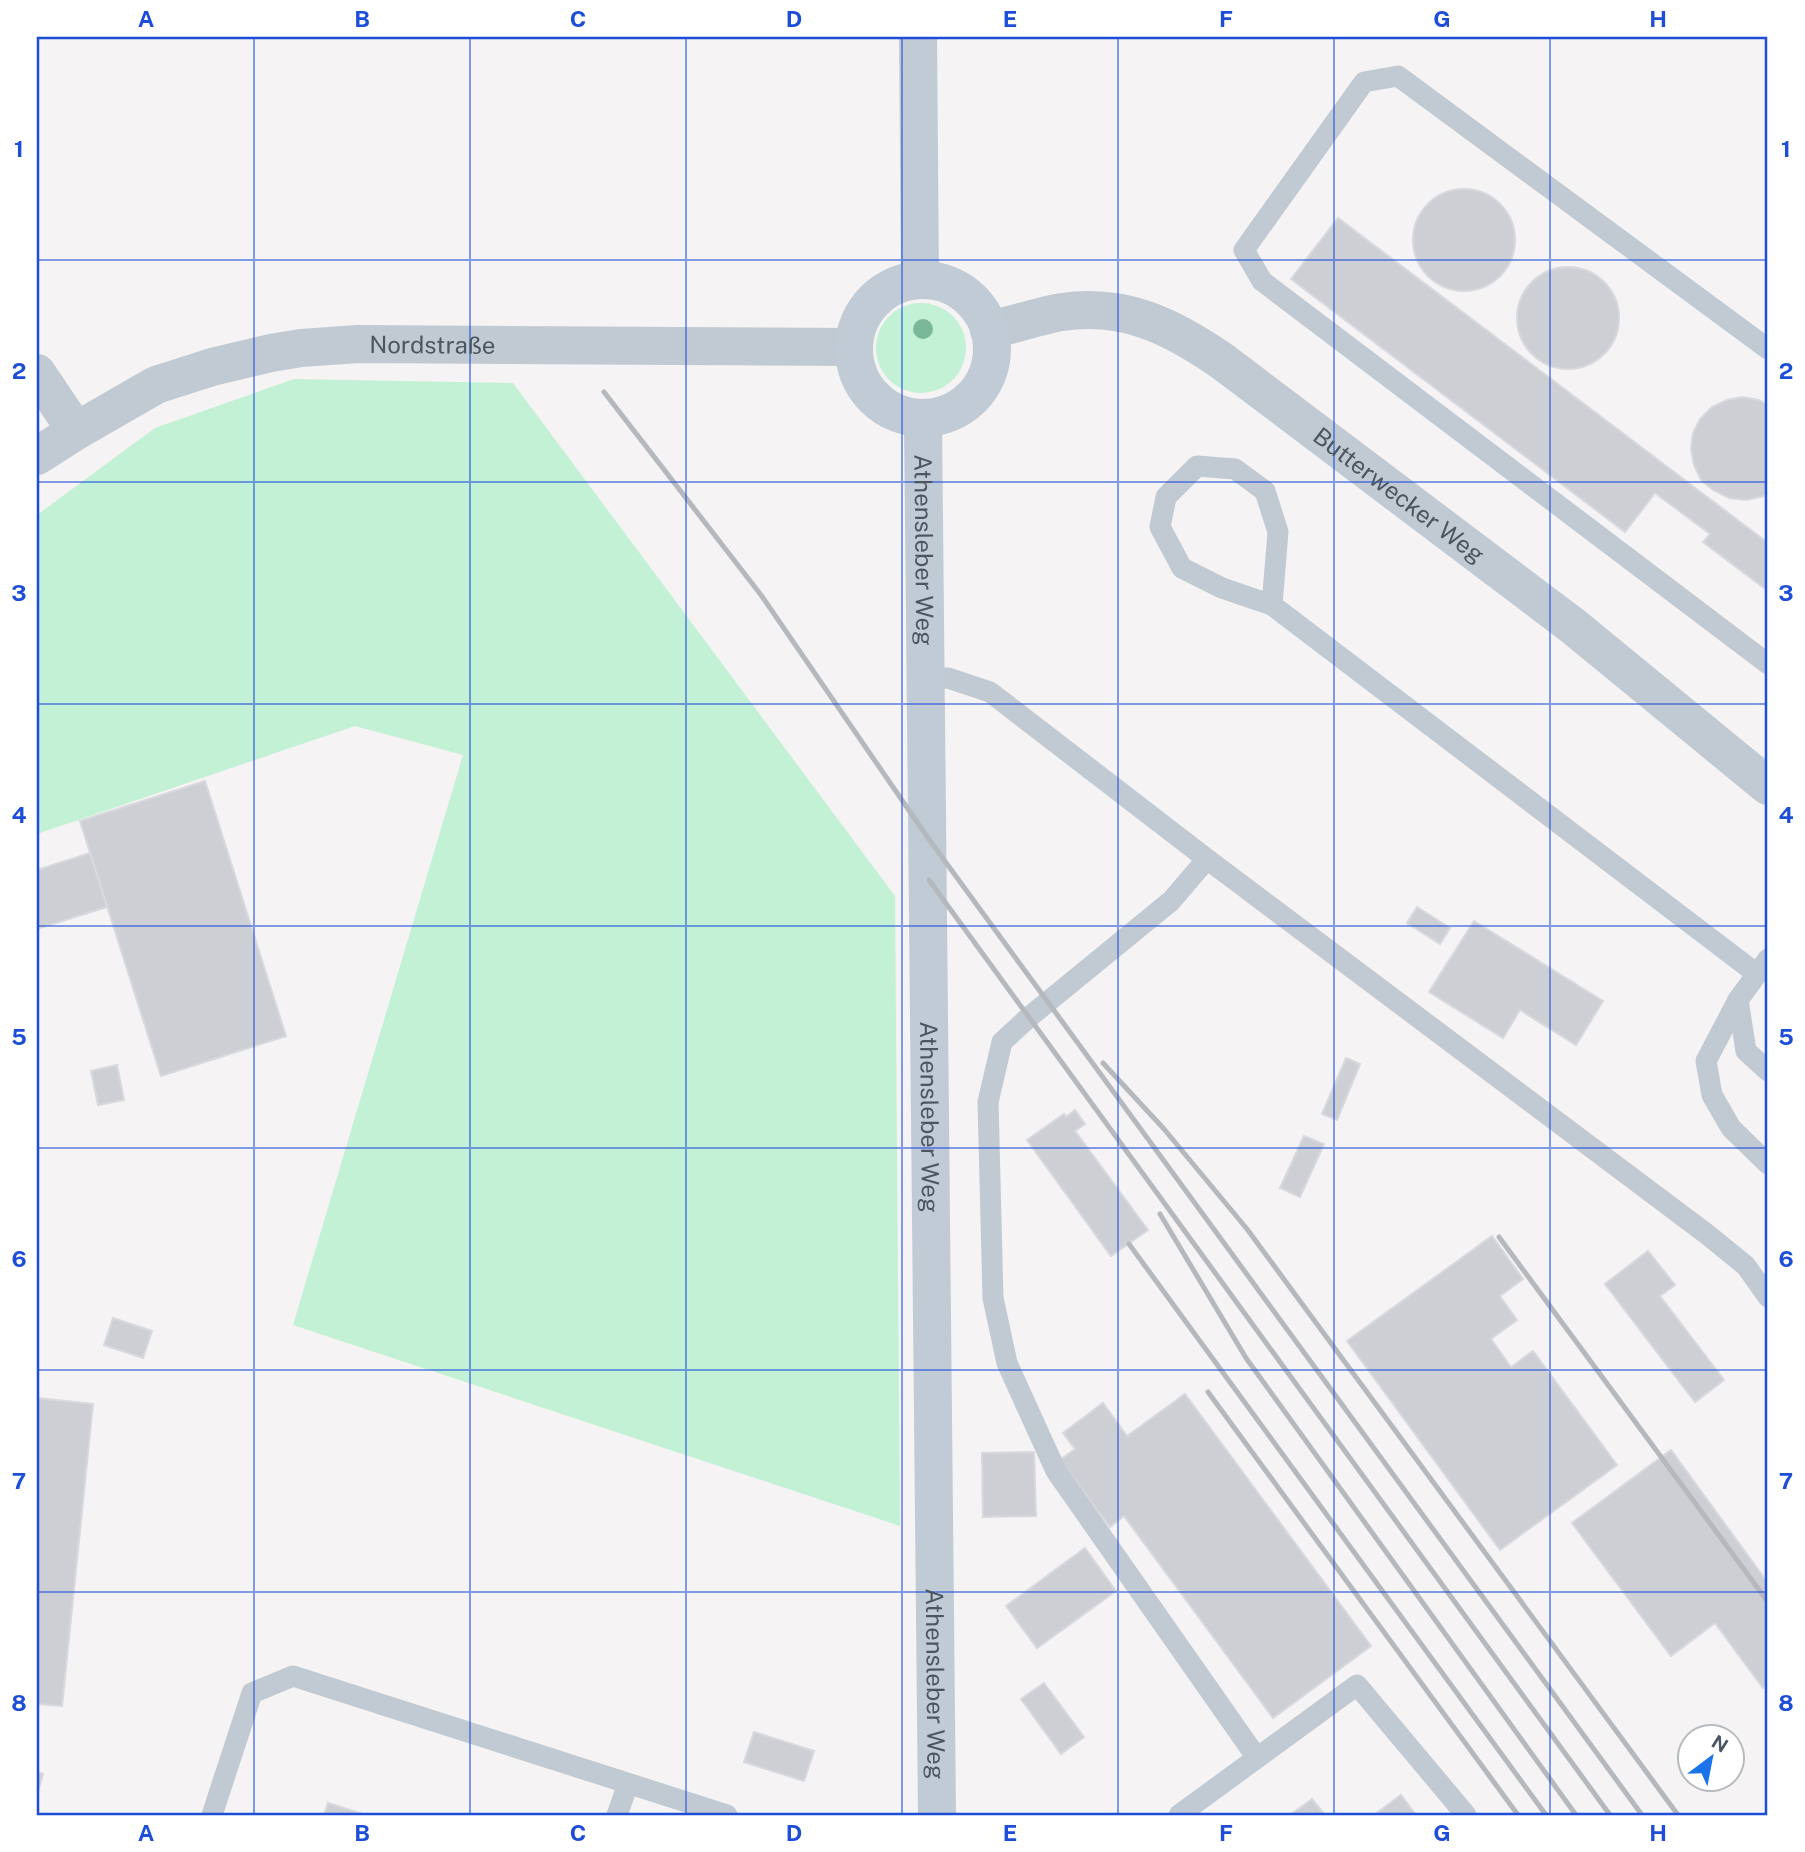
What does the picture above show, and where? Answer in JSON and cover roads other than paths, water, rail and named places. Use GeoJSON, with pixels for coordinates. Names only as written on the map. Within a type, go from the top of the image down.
{"type":"FeatureCollection","features":[{"type":"Feature","properties":{"kind":"main road"},"geometry":{"type":"LineString","coordinates":[[918,37],[920,280]]}},
{"type":"Feature","properties":{"kind":"main road"},"geometry":{"type":"LineString","coordinates":[[935,281],[950,285],[963,293],[979,310],[989,330],[992,345],[987,376],[969,401],[942,416],[923,419],[910,417],[880,404],[867,391],[854,361],[856,329],[869,305],[879,295],[905,282],[935,281]]}},
{"type":"Feature","properties":{"kind":"main road","name":"Athensleber Weg"},"geometry":{"type":"LineString","coordinates":[[923,419],[937,1815]]}},
{"type":"Feature","properties":{"kind":"street","name":"Butterwecker Weg"},"geometry":{"type":"LineString","coordinates":[[989,330],[1056,313],[1087,310],[1137,316],[1176,331],[1222,360],[1573,626],[1768,786]]}},
{"type":"Feature","properties":{"kind":"street","name":"Nordstraße"},"geometry":{"type":"LineString","coordinates":[[37,456],[156,386],[221,365],[301,348],[358,344],[853,348]]}},
{"type":"Feature","properties":{"kind":"street"},"geometry":{"type":"LineString","coordinates":[[37,373],[76,431]]}},
{"type":"Feature","properties":{"kind":"lane"},"geometry":{"type":"LineString","coordinates":[[1768,349],[1398,76],[1364,82],[1244,250],[1262,281],[1768,664]]}},
{"type":"Feature","properties":{"kind":"lane"},"geometry":{"type":"LineString","coordinates":[[1272,605],[1278,532],[1265,491],[1235,469],[1197,466],[1166,497],[1160,527],[1182,568],[1222,588],[1272,605],[1762,966],[1738,1000],[1706,1061],[1712,1095],[1731,1128],[1768,1164]]}},
{"type":"Feature","properties":{"kind":"lane"},"geometry":{"type":"LineString","coordinates":[[927,679],[947,678],[990,692],[1207,859],[1707,1235],[1746,1266],[1768,1297]]}},
{"type":"Feature","properties":{"kind":"lane"},"geometry":{"type":"LineString","coordinates":[[1207,859],[1171,901],[1002,1042],[988,1102],[993,1298],[1007,1363],[1056,1471],[1257,1758]]}},
{"type":"Feature","properties":{"kind":"lane"},"geometry":{"type":"LineString","coordinates":[[1738,1000],[1746,1051],[1768,1071]]}},
{"type":"Feature","properties":{"kind":"lane"},"geometry":{"type":"LineString","coordinates":[[212,1815],[252,1693],[293,1675],[726,1815]]}},
{"type":"Feature","properties":{"kind":"lane"},"geometry":{"type":"LineString","coordinates":[[1179,1815],[1357,1685],[1466,1815]]}},
{"type":"Feature","properties":{"kind":"lane"},"geometry":{"type":"LineString","coordinates":[[617,1815],[628,1784]]}},
{"type":"Feature","properties":{"kind":"railway"},"geometry":{"type":"LineString","coordinates":[[604,392],[761,595],[928,838],[1642,1815]]}},
{"type":"Feature","properties":{"kind":"railway"},"geometry":{"type":"LineString","coordinates":[[929,880],[1610,1815]]}},
{"type":"Feature","properties":{"kind":"railway"},"geometry":{"type":"LineString","coordinates":[[1103,1063],[1164,1129],[1247,1229],[1678,1815]]}},
{"type":"Feature","properties":{"kind":"railway"},"geometry":{"type":"LineString","coordinates":[[1160,1214],[1246,1358],[1576,1815]]}},
{"type":"Feature","properties":{"kind":"railway"},"geometry":{"type":"LineString","coordinates":[[1499,1237],[1768,1602]]}},
{"type":"Feature","properties":{"kind":"railway"},"geometry":{"type":"LineString","coordinates":[[1129,1244],[1546,1815]]}},
{"type":"Feature","properties":{"kind":"railway"},"geometry":{"type":"LineString","coordinates":[[1208,1392],[1518,1815]]}}]}
